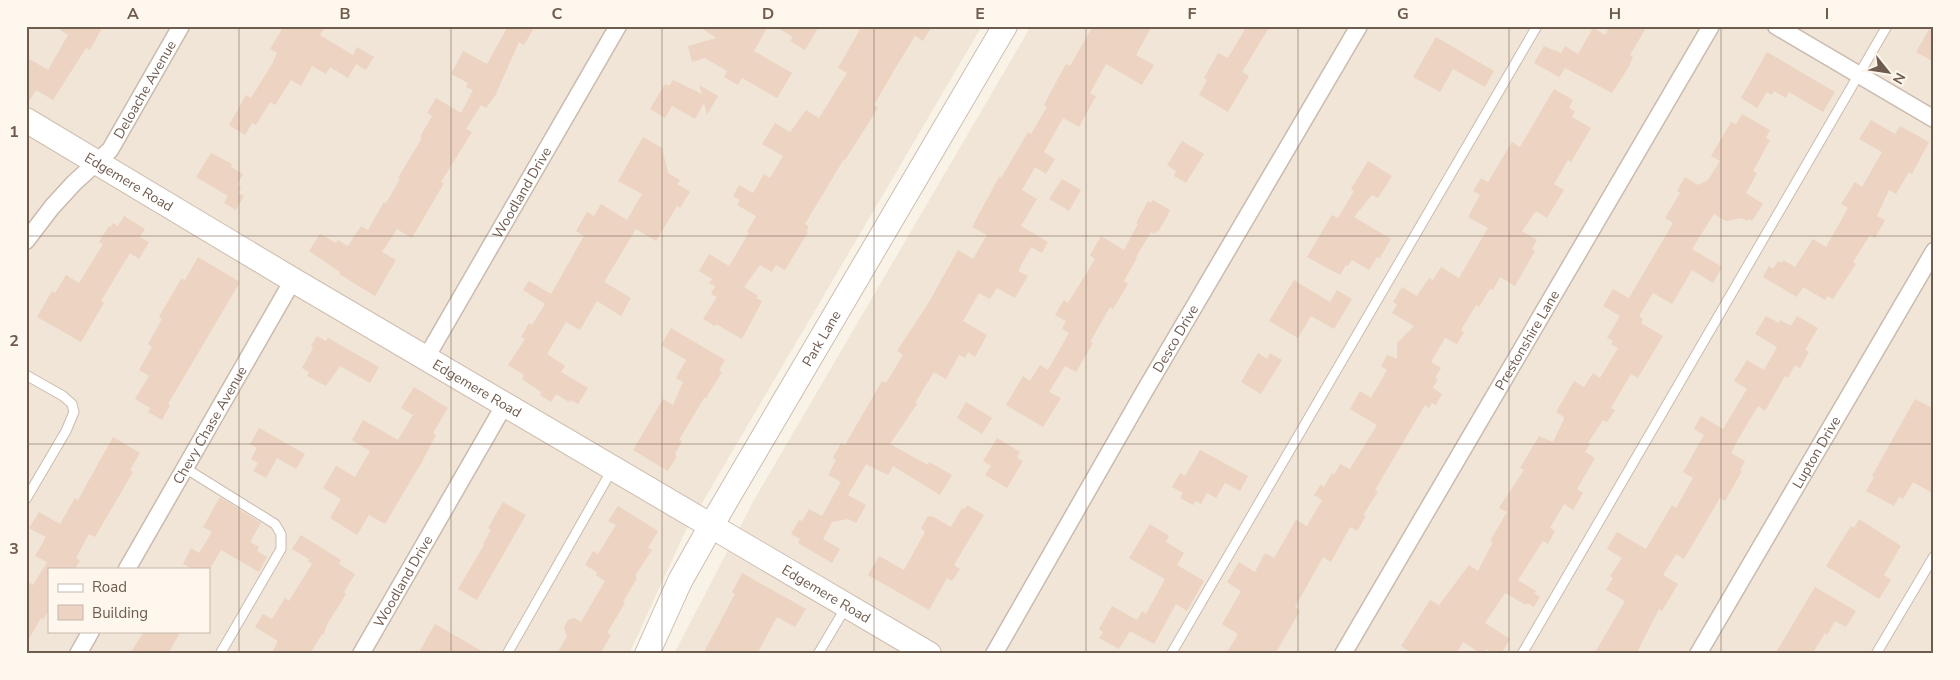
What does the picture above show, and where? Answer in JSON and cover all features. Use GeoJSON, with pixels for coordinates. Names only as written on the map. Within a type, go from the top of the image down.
{"type":"FeatureCollection","features":[{"type":"Feature","properties":{"kind":"street","name":"Deloache Avenue"},"geometry":{"type":"LineString","coordinates":[[26,241],[52,207],[110,150],[181,26]]}},
{"type":"Feature","properties":{"kind":"street","name":"Woodland Drive"},"geometry":{"type":"LineString","coordinates":[[426,358],[618,26]]}},
{"type":"Feature","properties":{"kind":"street","name":"Park Lane"},"geometry":{"type":"LineString","coordinates":[[647,654],[680,581],[711,526],[1005,26]]}},
{"type":"Feature","properties":{"kind":"street","name":"Desco Drive"},"geometry":{"type":"LineString","coordinates":[[994,654],[1144,392],[1359,26]]}},
{"type":"Feature","properties":{"kind":"street","name":"Prestonshire Lane"},"geometry":{"type":"LineString","coordinates":[[1343,654],[1711,26]]}},
{"type":"Feature","properties":{"kind":"street"},"geometry":{"type":"LineString","coordinates":[[1776,26],[1934,119]]}},
{"type":"Feature","properties":{"kind":"street","name":"Edgemere Road"},"geometry":{"type":"LineString","coordinates":[[26,120],[293,280],[929,654]]}},
{"type":"Feature","properties":{"kind":"street","name":"Lupton Drive"},"geometry":{"type":"LineString","coordinates":[[1698,654],[1934,251]]}},
{"type":"Feature","properties":{"kind":"street","name":"Chevy Chase Avenue"},"geometry":{"type":"LineString","coordinates":[[128,568],[293,280]]}},
{"type":"Feature","properties":{"kind":"street","name":"Woodland Drive"},"geometry":{"type":"LineString","coordinates":[[362,654],[505,404]]}},
{"type":"Feature","properties":{"kind":"street"},"geometry":{"type":"LineString","coordinates":[[78,654],[89,632]]}},
{"type":"Feature","properties":{"kind":"lane"},"geometry":{"type":"LineString","coordinates":[[1171,654],[1537,26]]}},
{"type":"Feature","properties":{"kind":"lane"},"geometry":{"type":"LineString","coordinates":[[1522,654],[1887,26]]}},
{"type":"Feature","properties":{"kind":"lane"},"geometry":{"type":"LineString","coordinates":[[26,375],[63,396],[72,404],[74,412],[66,431],[26,499]]}},
{"type":"Feature","properties":{"kind":"lane"},"geometry":{"type":"LineString","coordinates":[[185,468],[275,524],[281,534],[281,549],[220,654]]}},
{"type":"Feature","properties":{"kind":"lane"},"geometry":{"type":"LineString","coordinates":[[507,654],[613,468]]}},
{"type":"Feature","properties":{"kind":"lane"},"geometry":{"type":"LineString","coordinates":[[1876,654],[1934,556]]}},
{"type":"Feature","properties":{"kind":"lane"},"geometry":{"type":"LineString","coordinates":[[818,654],[846,605]]}},
{"type":"Feature","properties":{"kind":"shaded area"},"geometry":{"type":"Polygon","coordinates":[[[26,26],[982,26],[685,532],[629,654],[26,654],[26,26]]]}},
{"type":"Feature","properties":{"kind":"shaded area"},"geometry":{"type":"Polygon","coordinates":[[[1031,26],[1934,26],[1934,654],[674,654],[754,500],[1031,26]]]}},
{"type":"Feature","properties":{"kind":"building"},"geometry":{"type":"Polygon","coordinates":[[[54,26],[103,26],[90,50],[86,48],[53,100],[36,90],[26,106],[26,57],[48,70],[68,35],[54,26]]]}},
{"type":"Feature","properties":{"kind":"building"},"geometry":{"type":"Polygon","coordinates":[[[284,26],[326,26],[320,35],[353,55],[357,47],[374,57],[366,70],[356,64],[348,78],[330,67],[326,74],[312,66],[301,86],[291,80],[275,105],[270,102],[256,125],[252,123],[245,135],[229,125],[246,95],[251,98],[272,64],[277,53],[270,49],[284,26]]]}},
{"type":"Feature","properties":{"kind":"building"},"geometry":{"type":"Polygon","coordinates":[[[508,26],[535,26],[524,45],[519,42],[495,96],[486,108],[481,105],[466,129],[472,132],[441,182],[444,183],[412,238],[397,229],[382,252],[396,260],[375,296],[339,274],[340,272],[309,251],[320,234],[336,243],[338,240],[348,246],[361,226],[368,230],[384,202],[386,203],[400,179],[398,178],[422,138],[420,137],[432,116],[427,113],[436,98],[461,113],[473,90],[466,87],[468,83],[451,74],[463,51],[487,64],[508,26]]]}},
{"type":"Feature","properties":{"kind":"building"},"geometry":{"type":"Polygon","coordinates":[[[699,26],[768,26],[754,51],[792,73],[777,98],[742,78],[738,85],[724,77],[727,71],[705,58],[692,62],[688,46],[716,38],[699,26]]]}},
{"type":"Feature","properties":{"kind":"building"},"geometry":{"type":"Polygon","coordinates":[[[774,26],[819,26],[805,50],[790,41],[793,37],[774,26]]]}},
{"type":"Feature","properties":{"kind":"building"},"geometry":{"type":"Polygon","coordinates":[[[862,26],[932,26],[923,41],[915,36],[896,67],[874,105],[878,108],[844,159],[805,224],[809,227],[806,231],[808,232],[785,270],[776,265],[772,272],[760,265],[744,287],[762,301],[742,339],[703,319],[717,297],[711,294],[715,286],[709,283],[712,279],[699,271],[709,254],[729,266],[749,233],[747,232],[756,216],[737,205],[740,200],[733,196],[739,185],[753,193],[764,174],[770,178],[783,156],[762,144],[775,123],[790,132],[806,110],[819,118],[847,73],[838,68],[862,26]]]}},
{"type":"Feature","properties":{"kind":"building"},"geometry":{"type":"Polygon","coordinates":[[[1093,26],[1152,26],[1136,55],[1154,65],[1142,85],[1106,64],[1090,93],[1096,96],[1079,127],[1063,118],[1044,152],[1055,159],[1046,174],[1035,167],[1022,190],[1037,199],[1021,226],[1048,242],[1042,253],[1031,247],[1018,271],[1028,276],[1015,298],[997,288],[990,299],[979,293],[963,321],[987,335],[975,357],[968,352],[965,358],[959,355],[946,379],[934,372],[915,403],[917,404],[890,444],[928,465],[929,462],[952,475],[940,495],[893,466],[888,475],[866,464],[848,495],[866,505],[856,523],[848,519],[832,522],[823,539],[840,549],[832,563],[798,543],[800,539],[791,534],[799,520],[802,521],[809,509],[822,516],[841,482],[828,475],[836,460],[833,458],[841,443],[845,445],[882,381],[886,383],[903,355],[897,351],[929,302],[958,250],[973,259],[987,235],[972,227],[999,177],[1001,178],[1028,132],[1031,134],[1047,107],[1044,105],[1066,64],[1070,66],[1093,26]]]}},
{"type":"Feature","properties":{"kind":"building"},"geometry":{"type":"Polygon","coordinates":[[[1247,26],[1270,26],[1242,72],[1249,76],[1228,112],[1199,95],[1207,80],[1204,78],[1218,53],[1228,58],[1247,26]]]}},
{"type":"Feature","properties":{"kind":"building"},"geometry":{"type":"Polygon","coordinates":[[[1610,26],[1647,26],[1630,55],[1633,57],[1630,65],[1612,93],[1565,68],[1559,77],[1534,63],[1544,46],[1561,53],[1565,46],[1578,54],[1593,28],[1605,35],[1610,26]]]}},
{"type":"Feature","properties":{"kind":"building"},"geometry":{"type":"Polygon","coordinates":[[[1931,26],[1934,26],[1934,62],[1916,52],[1931,26]]]}},
{"type":"Feature","properties":{"kind":"building"},"geometry":{"type":"Polygon","coordinates":[[[1436,37],[1494,71],[1485,87],[1453,69],[1440,92],[1413,77],[1436,37]]]}},
{"type":"Feature","properties":{"kind":"building"},"geometry":{"type":"Polygon","coordinates":[[[1767,52],[1835,92],[1823,112],[1789,92],[1786,98],[1774,91],[1772,95],[1767,92],[1757,108],[1741,98],[1767,52]]]}},
{"type":"Feature","properties":{"kind":"building"},"geometry":{"type":"Polygon","coordinates":[[[673,80],[702,94],[699,85],[718,96],[707,115],[704,103],[695,119],[672,106],[665,118],[650,109],[665,84],[669,86],[673,80]]]}},
{"type":"Feature","properties":{"kind":"building"},"geometry":{"type":"Polygon","coordinates":[[[1554,89],[1573,100],[1569,107],[1575,112],[1572,117],[1591,128],[1571,162],[1568,160],[1554,184],[1564,190],[1547,218],[1536,211],[1522,231],[1537,240],[1532,249],[1535,251],[1515,286],[1500,277],[1493,290],[1490,289],[1479,307],[1476,305],[1461,330],[1464,332],[1457,344],[1445,338],[1431,362],[1441,368],[1435,378],[1438,379],[1433,388],[1442,394],[1436,405],[1432,403],[1429,408],[1425,405],[1375,490],[1378,492],[1363,515],[1366,516],[1357,531],[1350,527],[1331,562],[1323,557],[1295,607],[1300,611],[1275,654],[1226,654],[1238,634],[1222,624],[1241,591],[1227,582],[1239,562],[1255,572],[1265,553],[1274,558],[1296,520],[1307,526],[1322,500],[1314,495],[1321,484],[1324,487],[1340,464],[1350,469],[1377,425],[1350,409],[1360,391],[1371,398],[1387,370],[1381,366],[1387,355],[1397,359],[1397,343],[1414,326],[1392,313],[1397,305],[1393,302],[1402,287],[1417,296],[1429,278],[1433,280],[1441,267],[1459,278],[1488,228],[1468,217],[1480,195],[1473,191],[1481,178],[1488,182],[1512,142],[1520,147],[1554,89]]]}},
{"type":"Feature","properties":{"kind":"building"},"geometry":{"type":"Polygon","coordinates":[[[1742,114],[1770,130],[1766,138],[1770,140],[1753,171],[1757,173],[1746,193],[1763,204],[1752,221],[1742,218],[1726,221],[1714,214],[1692,249],[1722,267],[1713,283],[1692,270],[1672,304],[1653,293],[1639,316],[1643,319],[1641,323],[1663,336],[1638,378],[1631,374],[1611,408],[1615,410],[1607,422],[1603,420],[1588,443],[1590,444],[1585,452],[1595,458],[1577,489],[1583,493],[1573,510],[1564,504],[1550,528],[1555,531],[1548,544],[1543,541],[1518,580],[1536,591],[1534,593],[1540,597],[1534,607],[1527,603],[1526,605],[1505,593],[1485,623],[1510,639],[1501,654],[1495,654],[1486,649],[1482,654],[1463,642],[1456,654],[1413,654],[1401,646],[1430,600],[1439,605],[1469,565],[1478,571],[1493,542],[1490,541],[1507,512],[1499,508],[1524,470],[1520,468],[1539,436],[1553,442],[1564,419],[1564,417],[1556,412],[1574,381],[1584,387],[1593,373],[1600,378],[1618,348],[1611,344],[1613,341],[1607,338],[1620,316],[1603,306],[1613,289],[1629,298],[1673,223],[1665,218],[1680,193],[1677,191],[1685,177],[1698,185],[1708,180],[1720,161],[1711,156],[1731,122],[1736,124],[1742,114]]]}},
{"type":"Feature","properties":{"kind":"building"},"geometry":{"type":"Polygon","coordinates":[[[1871,120],[1895,134],[1900,126],[1929,142],[1912,174],[1909,172],[1896,194],[1889,190],[1877,216],[1885,220],[1875,238],[1870,235],[1853,262],[1856,264],[1833,299],[1827,296],[1825,300],[1803,287],[1797,297],[1763,277],[1769,266],[1773,269],[1778,261],[1782,263],[1783,260],[1795,267],[1813,239],[1826,247],[1848,208],[1841,204],[1855,182],[1862,187],[1882,152],[1859,139],[1871,120]]]}},
{"type":"Feature","properties":{"kind":"building"},"geometry":{"type":"Polygon","coordinates":[[[643,137],[662,148],[668,173],[680,180],[677,184],[690,192],[680,208],[677,206],[656,241],[636,229],[604,282],[631,298],[621,316],[597,301],[580,330],[566,322],[547,354],[565,366],[561,372],[588,388],[578,404],[570,400],[569,402],[556,394],[551,402],[540,395],[541,392],[522,379],[524,375],[508,365],[525,339],[521,337],[529,323],[532,325],[545,304],[523,290],[529,281],[551,294],[584,236],[576,231],[587,212],[594,216],[601,204],[627,220],[642,194],[618,181],[643,137]]]}},
{"type":"Feature","properties":{"kind":"building"},"geometry":{"type":"Polygon","coordinates":[[[1182,141],[1204,154],[1186,183],[1174,176],[1176,171],[1167,165],[1182,141]]]}},
{"type":"Feature","properties":{"kind":"building"},"geometry":{"type":"Polygon","coordinates":[[[211,153],[232,164],[231,167],[243,174],[237,185],[241,188],[238,193],[244,196],[236,210],[224,203],[228,196],[196,177],[211,153]]]}},
{"type":"Feature","properties":{"kind":"building"},"geometry":{"type":"Polygon","coordinates":[[[1368,161],[1392,176],[1378,198],[1372,195],[1354,217],[1391,239],[1380,258],[1377,257],[1369,270],[1352,260],[1348,266],[1346,265],[1340,275],[1307,257],[1332,215],[1338,218],[1354,191],[1351,189],[1368,161]]]}},
{"type":"Feature","properties":{"kind":"building"},"geometry":{"type":"Polygon","coordinates":[[[1062,179],[1081,190],[1069,211],[1049,199],[1062,179]]]}},
{"type":"Feature","properties":{"kind":"building"},"geometry":{"type":"Polygon","coordinates":[[[1153,200],[1170,210],[1169,213],[1158,232],[1156,231],[1154,234],[1151,232],[1136,257],[1124,281],[1128,284],[1113,309],[1110,307],[1090,342],[1093,343],[1076,372],[1065,366],[1049,392],[1061,398],[1043,427],[1006,405],[1023,376],[1030,381],[1040,365],[1048,370],[1069,333],[1062,329],[1066,321],[1055,315],[1064,300],[1068,303],[1095,259],[1090,255],[1101,236],[1124,250],[1148,201],[1151,203],[1153,200]]]}},
{"type":"Feature","properties":{"kind":"building"},"geometry":{"type":"Polygon","coordinates":[[[124,216],[145,229],[140,237],[149,242],[139,259],[130,253],[101,301],[104,303],[81,342],[37,317],[52,291],[55,293],[66,275],[79,283],[103,244],[99,242],[109,226],[111,227],[113,223],[118,226],[124,216]]]}},
{"type":"Feature","properties":{"kind":"building"},"geometry":{"type":"Polygon","coordinates":[[[198,257],[240,282],[168,404],[170,405],[162,420],[148,412],[150,408],[135,399],[149,376],[139,370],[152,347],[148,344],[162,319],[159,317],[181,279],[185,280],[198,257]]]}},
{"type":"Feature","properties":{"kind":"building"},"geometry":{"type":"Polygon","coordinates":[[[1294,280],[1330,302],[1337,290],[1352,299],[1334,329],[1311,316],[1298,338],[1269,321],[1294,280]]]}},
{"type":"Feature","properties":{"kind":"building"},"geometry":{"type":"Polygon","coordinates":[[[1766,316],[1779,323],[1780,320],[1791,326],[1797,316],[1818,328],[1805,350],[1809,352],[1800,368],[1795,365],[1788,378],[1785,376],[1765,411],[1758,406],[1739,438],[1731,453],[1745,461],[1740,470],[1742,471],[1725,501],[1720,498],[1684,559],[1676,554],[1663,575],[1678,584],[1662,611],[1659,609],[1636,654],[1594,654],[1625,601],[1606,590],[1613,578],[1610,576],[1622,558],[1607,549],[1617,532],[1646,549],[1672,505],[1676,508],[1693,478],[1683,472],[1704,435],[1694,429],[1701,416],[1723,429],[1747,389],[1734,381],[1747,360],[1764,370],[1777,347],[1755,334],[1766,316]]]}},
{"type":"Feature","properties":{"kind":"building"},"geometry":{"type":"Polygon","coordinates":[[[671,328],[725,360],[719,370],[722,372],[679,440],[682,441],[675,454],[677,456],[668,471],[633,450],[663,399],[673,405],[683,382],[676,378],[686,360],[661,345],[671,328]]]}},
{"type":"Feature","properties":{"kind":"building"},"geometry":{"type":"Polygon","coordinates":[[[317,336],[326,341],[328,338],[379,367],[370,383],[340,366],[326,386],[307,376],[309,372],[302,368],[317,336]]]}},
{"type":"Feature","properties":{"kind":"building"},"geometry":{"type":"Polygon","coordinates":[[[1258,353],[1267,359],[1270,353],[1282,360],[1261,394],[1241,382],[1258,353]]]}},
{"type":"Feature","properties":{"kind":"building"},"geometry":{"type":"Polygon","coordinates":[[[414,387],[448,408],[433,433],[436,435],[423,460],[385,524],[369,515],[357,535],[330,518],[341,499],[323,488],[336,466],[355,477],[370,451],[352,440],[363,420],[398,440],[413,415],[401,408],[414,387]]]}},
{"type":"Feature","properties":{"kind":"building"},"geometry":{"type":"Polygon","coordinates":[[[1915,399],[1934,409],[1934,494],[1913,482],[1903,499],[1899,497],[1894,506],[1866,491],[1874,477],[1872,476],[1915,399]]]}},
{"type":"Feature","properties":{"kind":"building"},"geometry":{"type":"Polygon","coordinates":[[[966,402],[992,418],[982,434],[957,418],[966,402]]]}},
{"type":"Feature","properties":{"kind":"building"},"geometry":{"type":"Polygon","coordinates":[[[259,428],[305,454],[296,469],[277,458],[266,478],[253,471],[258,463],[251,459],[257,448],[250,444],[259,428]]]}},
{"type":"Feature","properties":{"kind":"building"},"geometry":{"type":"Polygon","coordinates":[[[113,437],[140,453],[130,470],[133,472],[95,537],[89,534],[76,558],[80,561],[76,568],[48,568],[48,612],[43,620],[41,618],[26,644],[26,581],[33,585],[47,562],[35,556],[46,537],[29,528],[39,512],[60,524],[75,498],[78,500],[113,437]]]}},
{"type":"Feature","properties":{"kind":"building"},"geometry":{"type":"Polygon","coordinates":[[[997,438],[1020,452],[1017,458],[1023,461],[1007,488],[985,475],[991,466],[983,461],[997,438]]]}},
{"type":"Feature","properties":{"kind":"building"},"geometry":{"type":"Polygon","coordinates":[[[1200,450],[1248,476],[1240,491],[1225,483],[1216,498],[1207,493],[1201,504],[1196,501],[1193,505],[1180,498],[1183,493],[1172,487],[1180,473],[1185,476],[1200,450]]]}},
{"type":"Feature","properties":{"kind":"building"},"geometry":{"type":"Polygon","coordinates":[[[220,497],[261,523],[250,542],[259,547],[257,551],[267,557],[259,572],[221,550],[210,569],[190,568],[183,564],[191,548],[199,553],[212,532],[203,527],[220,497]]]}},
{"type":"Feature","properties":{"kind":"building"},"geometry":{"type":"Polygon","coordinates":[[[503,502],[526,515],[477,600],[458,589],[484,545],[491,530],[488,528],[503,502]]]}},
{"type":"Feature","properties":{"kind":"building"},"geometry":{"type":"Polygon","coordinates":[[[967,505],[984,515],[954,565],[960,569],[952,581],[947,578],[929,610],[868,575],[879,556],[904,570],[925,532],[921,528],[928,516],[932,516],[951,527],[962,508],[965,509],[967,505]]]}},
{"type":"Feature","properties":{"kind":"building"},"geometry":{"type":"Polygon","coordinates":[[[618,506],[658,531],[648,548],[652,550],[635,576],[637,578],[607,633],[611,635],[600,654],[557,654],[567,636],[564,628],[568,620],[574,618],[581,622],[605,581],[596,575],[597,572],[585,565],[593,551],[598,554],[616,525],[608,521],[618,506]]]}},
{"type":"Feature","properties":{"kind":"building"},"geometry":{"type":"Polygon","coordinates":[[[1859,519],[1901,546],[1884,575],[1891,580],[1879,599],[1826,566],[1851,526],[1854,528],[1859,519]]]}},
{"type":"Feature","properties":{"kind":"building"},"geometry":{"type":"Polygon","coordinates":[[[1150,524],[1169,536],[1166,542],[1184,553],[1177,565],[1204,581],[1187,611],[1176,604],[1154,644],[1130,631],[1119,649],[1099,638],[1103,632],[1099,629],[1112,606],[1137,620],[1142,611],[1146,614],[1165,579],[1129,558],[1150,524]]]}},
{"type":"Feature","properties":{"kind":"building"},"geometry":{"type":"Polygon","coordinates":[[[301,535],[341,560],[339,564],[355,574],[323,635],[310,654],[271,654],[278,641],[255,627],[263,614],[272,619],[285,598],[289,601],[312,564],[308,561],[309,559],[292,549],[301,535]]]}},
{"type":"Feature","properties":{"kind":"building"},"geometry":{"type":"Polygon","coordinates":[[[742,573],[806,609],[795,627],[777,617],[757,654],[703,654],[735,594],[732,592],[742,573]]]}},
{"type":"Feature","properties":{"kind":"building"},"geometry":{"type":"Polygon","coordinates":[[[1815,587],[1856,611],[1846,627],[1835,621],[1812,654],[1775,654],[1815,587]]]}},
{"type":"Feature","properties":{"kind":"building"},"geometry":{"type":"Polygon","coordinates":[[[435,624],[487,654],[418,654],[435,624]]]}},
{"type":"Feature","properties":{"kind":"building"},"geometry":{"type":"Polygon","coordinates":[[[143,632],[180,632],[168,654],[130,654],[143,632]]]}}]}
